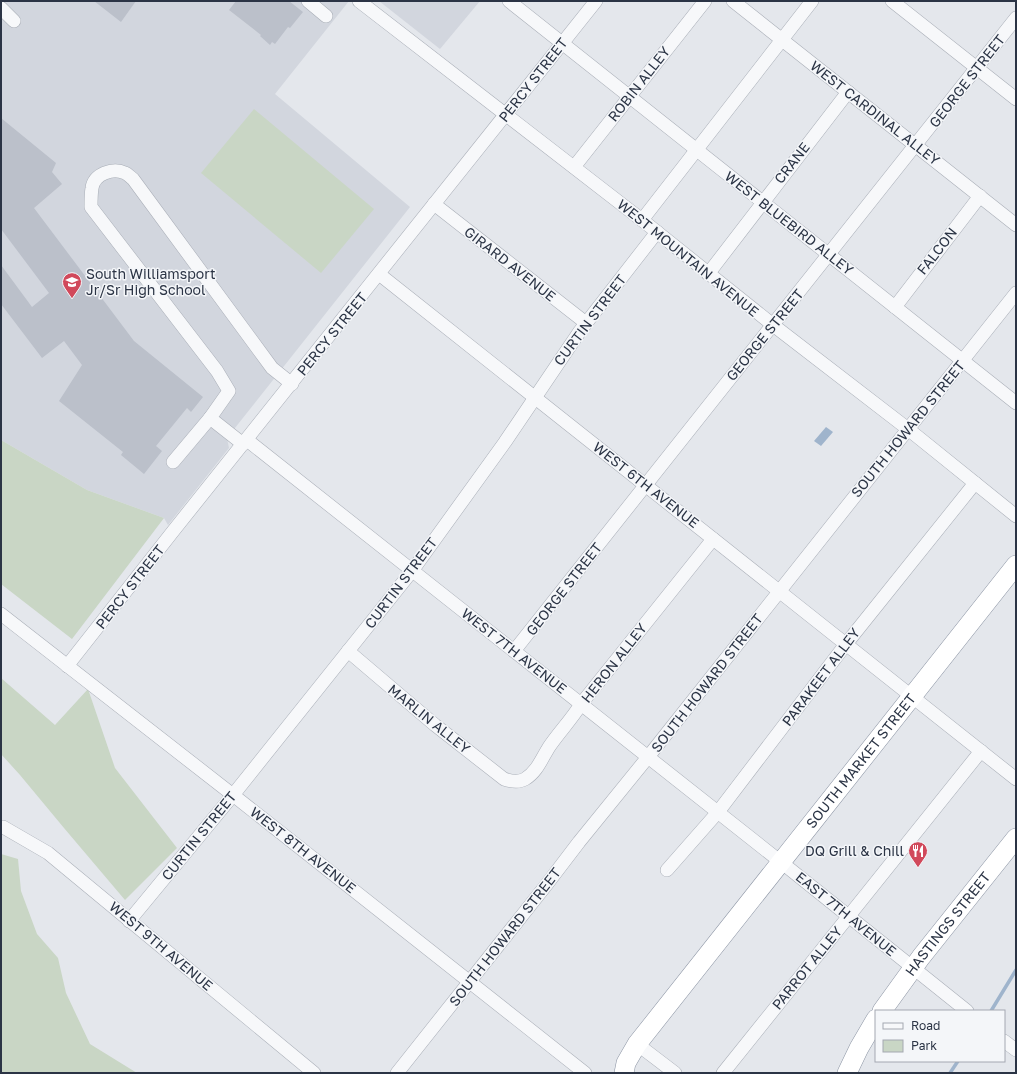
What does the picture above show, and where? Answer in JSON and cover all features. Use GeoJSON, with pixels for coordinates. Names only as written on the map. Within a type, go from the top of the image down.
{"type":"FeatureCollection","features":[{"type":"Feature","properties":{"kind":"highway","name":"SOUTH MARKET STREET"},"geometry":{"type":"LineString","coordinates":[[624,1073],[631,1053],[637,1044],[1016,565]]}},
{"type":"Feature","properties":{"kind":"highway","name":"HASTINGS STREET"},"geometry":{"type":"LineString","coordinates":[[883,1010],[913,968],[1016,838]]}},
{"type":"Feature","properties":{"kind":"highway"},"geometry":{"type":"LineString","coordinates":[[847,1073],[859,1048],[875,1021]]}},
{"type":"Feature","properties":{"kind":"street"},"geometry":{"type":"LineString","coordinates":[[308,1],[326,16]]}},
{"type":"Feature","properties":{"kind":"street","name":"WEST MOUNTAIN AVENUE"},"geometry":{"type":"LineString","coordinates":[[359,1],[642,220],[708,274],[1016,516]]}},
{"type":"Feature","properties":{"kind":"street","name":"WEST BLUEBIRD ALLEY"},"geometry":{"type":"LineString","coordinates":[[509,1],[1016,403]]}},
{"type":"Feature","properties":{"kind":"street","name":"PERCY STREET"},"geometry":{"type":"LineString","coordinates":[[67,666],[596,1]]}},
{"type":"Feature","properties":{"kind":"street","name":"ROBIN ALLEY"},"geometry":{"type":"LineString","coordinates":[[574,167],[705,1]]}},
{"type":"Feature","properties":{"kind":"street","name":"WEST CARDINAL ALLEY"},"geometry":{"type":"LineString","coordinates":[[733,1],[1016,225]]}},
{"type":"Feature","properties":{"kind":"street"},"geometry":{"type":"LineString","coordinates":[[642,220],[812,1]]}},
{"type":"Feature","properties":{"kind":"street"},"geometry":{"type":"LineString","coordinates":[[892,1],[1016,99]]}},
{"type":"Feature","properties":{"kind":"street"},"geometry":{"type":"LineString","coordinates":[[1,8],[14,21]]}},
{"type":"Feature","properties":{"kind":"street","name":"GEORGE STREET"},"geometry":{"type":"LineString","coordinates":[[514,651],[1016,18]]}},
{"type":"Feature","properties":{"kind":"street","name":"CRANE"},"geometry":{"type":"LineString","coordinates":[[708,274],[848,92]]}},
{"type":"Feature","properties":{"kind":"street"},"geometry":{"type":"LineString","coordinates":[[173,462],[210,418],[229,390],[217,371],[91,207],[92,188],[98,177],[104,173],[118,171],[125,173],[133,179],[272,368],[292,384]]}},
{"type":"Feature","properties":{"kind":"street","name":"FALCON"},"geometry":{"type":"LineString","coordinates":[[895,307],[980,196]]}},
{"type":"Feature","properties":{"kind":"street","name":"GIRARD AVENUE"},"geometry":{"type":"LineString","coordinates":[[434,204],[586,323]]}},
{"type":"Feature","properties":{"kind":"street","name":"CURTIN STREET"},"geometry":{"type":"LineString","coordinates":[[130,921],[412,571],[505,442],[534,397],[586,323],[657,232]]}},
{"type":"Feature","properties":{"kind":"street","name":"WEST 6TH AVENUE"},"geometry":{"type":"LineString","coordinates":[[379,274],[1016,779]]}},
{"type":"Feature","properties":{"kind":"street","name":"SOUTH HOWARD STREET"},"geometry":{"type":"LineString","coordinates":[[397,1073],[1016,293]]}},
{"type":"Feature","properties":{"kind":"street","name":"WEST 7TH AVENUE"},"geometry":{"type":"LineString","coordinates":[[210,418],[245,442],[412,571],[781,862]]}},
{"type":"Feature","properties":{"kind":"street","name":"PARAKEET ALLEY"},"geometry":{"type":"LineString","coordinates":[[667,870],[718,812],[846,644],[975,483]]}},
{"type":"Feature","properties":{"kind":"street","name":"HERON ALLEY"},"geometry":{"type":"LineString","coordinates":[[513,781],[524,780],[532,774],[544,759],[549,747],[713,538]]}},
{"type":"Feature","properties":{"kind":"street","name":"WEST 8TH AVENUE"},"geometry":{"type":"LineString","coordinates":[[1,614],[585,1073]]}},
{"type":"Feature","properties":{"kind":"street","name":"MARLIN ALLEY"},"geometry":{"type":"LineString","coordinates":[[348,651],[435,725],[504,779],[513,781]]}},
{"type":"Feature","properties":{"kind":"street","name":"PARROT ALLEY"},"geometry":{"type":"LineString","coordinates":[[723,1073],[981,751]]}},
{"type":"Feature","properties":{"kind":"street","name":"WEST 9TH AVENUE"},"geometry":{"type":"LineString","coordinates":[[3,826],[48,853],[314,1073]]}},
{"type":"Feature","properties":{"kind":"street","name":"EAST 7TH AVENUE"},"geometry":{"type":"LineString","coordinates":[[781,862],[966,1010]]}},
{"type":"Feature","properties":{"kind":"street"},"geometry":{"type":"LineString","coordinates":[[1005,1042],[1016,1050]]}},
{"type":"Feature","properties":{"kind":"street"},"geometry":{"type":"LineString","coordinates":[[637,1044],[675,1073]]}},
{"type":"Feature","properties":{"kind":"shaded area"},"geometry":{"type":"Polygon","coordinates":[[[1,1],[349,1],[275,94],[410,207],[227,438],[229,448],[168,525],[164,518],[87,490],[1,440],[1,1]]]}},
{"type":"Feature","properties":{"kind":"shaded area"},"geometry":{"type":"Polygon","coordinates":[[[379,1],[480,1],[440,49],[379,1]]]}},
{"type":"Feature","properties":{"kind":"green space"},"geometry":{"type":"Polygon","coordinates":[[[254,109],[374,209],[321,273],[201,173],[254,109]]]}},
{"type":"Feature","properties":{"kind":"green space"},"geometry":{"type":"Polygon","coordinates":[[[1,440],[87,490],[164,518],[72,639],[1,584],[1,440]]]}},
{"type":"Feature","properties":{"kind":"green space"},"geometry":{"type":"Polygon","coordinates":[[[1,678],[55,725],[88,689],[115,768],[177,848],[125,900],[1,754],[1,678]]]}},
{"type":"Feature","properties":{"kind":"green space"},"geometry":{"type":"Polygon","coordinates":[[[1,854],[18,859],[21,891],[37,934],[58,958],[66,993],[90,1044],[137,1073],[1,1073],[1,854]]]}},
{"type":"Feature","properties":{"kind":"water"},"geometry":{"type":"Polygon","coordinates":[[[826,427],[833,432],[821,446],[814,441],[826,427]]]}},
{"type":"Feature","properties":{"kind":"building"},"geometry":{"type":"Polygon","coordinates":[[[94,1],[136,1],[121,22],[94,1]]]}},
{"type":"Feature","properties":{"kind":"building"},"geometry":{"type":"Polygon","coordinates":[[[236,1],[289,1],[303,12],[290,28],[288,27],[275,44],[272,42],[270,45],[260,36],[261,35],[229,10],[236,1]]]}},
{"type":"Feature","properties":{"kind":"building","name":"South Williamsport Jr/Sr High School"},"geometry":{"type":"Polygon","coordinates":[[[1,118],[56,163],[52,172],[62,184],[34,208],[134,341],[203,397],[191,412],[187,408],[156,446],[162,451],[144,474],[121,455],[123,452],[59,401],[82,365],[64,341],[42,358],[1,304],[1,265],[32,307],[49,293],[1,229],[1,118]]]}},
{"type":"Feature","properties":{"kind":"waterway"},"geometry":{"type":"LineString","coordinates":[[992,1010],[1016,970]]}},
{"type":"Feature","properties":{"kind":"waterway"},"geometry":{"type":"LineString","coordinates":[[950,1073],[957,1062]]}},
{"type":"Feature","properties":{"kind":"place","name":"South Williamsport Jr/Sr High School"},"geometry":{"type":"Point","coordinates":[72,299]}},
{"type":"Feature","properties":{"kind":"place","name":"DQ Grill & Chill"},"geometry":{"type":"Point","coordinates":[918,868]}}]}
